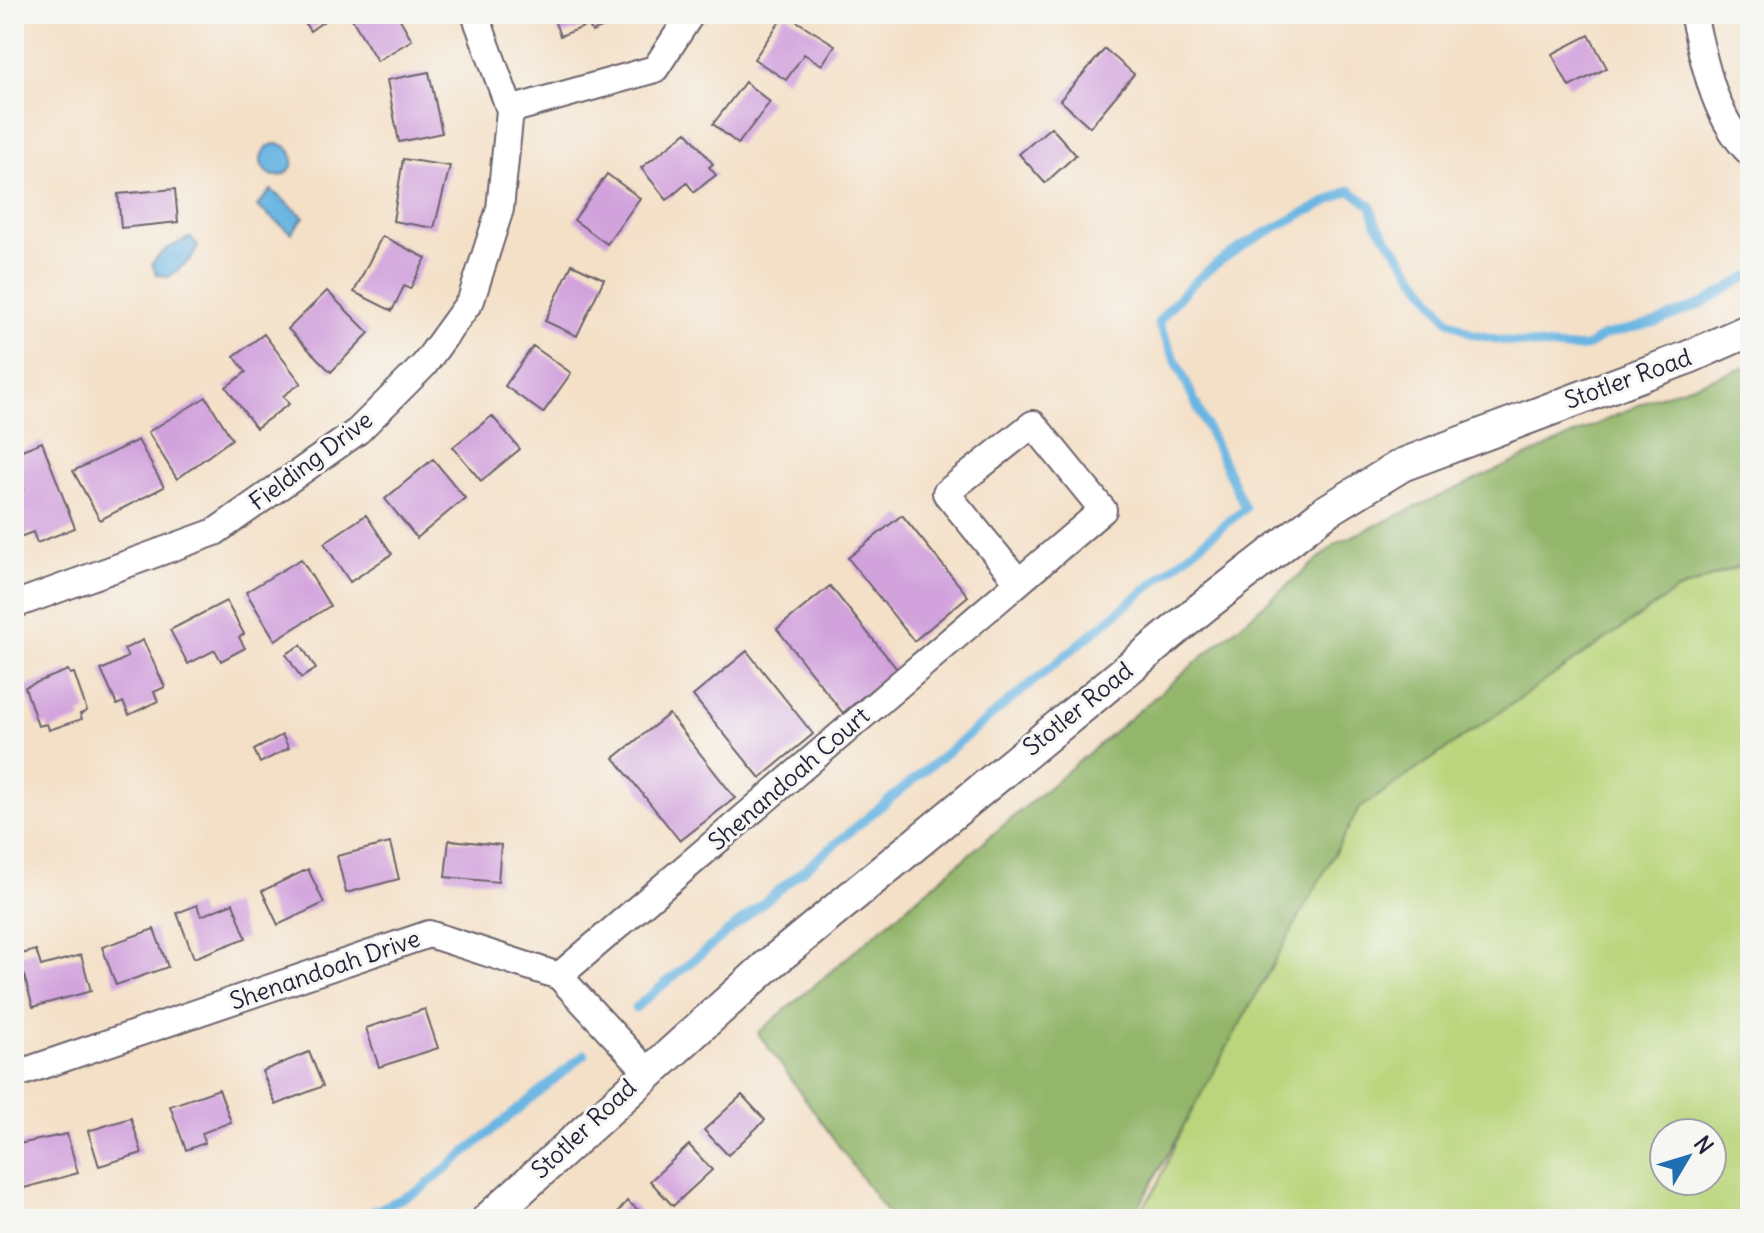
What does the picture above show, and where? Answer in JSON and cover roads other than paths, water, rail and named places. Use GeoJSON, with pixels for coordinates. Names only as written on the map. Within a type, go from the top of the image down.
{"type":"FeatureCollection","features":[{"type":"Feature","properties":{"kind":"street","name":"Fielding Drive"},"geometry":{"type":"LineString","coordinates":[[14,605],[215,532],[358,431],[424,365],[471,300],[500,209],[510,110],[475,14]]}},
{"type":"Feature","properties":{"kind":"street"},"geometry":{"type":"LineString","coordinates":[[510,110],[655,69],[691,14]]}},
{"type":"Feature","properties":{"kind":"street"},"geometry":{"type":"LineString","coordinates":[[1693,14],[1708,78],[1735,139],[1750,153]]}},
{"type":"Feature","properties":{"kind":"street","name":"Stotler Road"},"geometry":{"type":"LineString","coordinates":[[490,1218],[647,1071],[765,968],[1036,743],[1325,512],[1402,465],[1689,357],[1750,330]]}},
{"type":"Feature","properties":{"kind":"street","name":"Shenandoah Court"},"geometry":{"type":"LineString","coordinates":[[559,976],[1103,510],[1033,424],[946,493],[1018,581]]}},
{"type":"Feature","properties":{"kind":"street","name":"Shenandoah Drive"},"geometry":{"type":"LineString","coordinates":[[14,1075],[429,934],[559,976],[647,1071]]}},
{"type":"Feature","properties":{"kind":"water"},"geometry":{"type":"Polygon","coordinates":[[[277,144],[288,149],[293,160],[288,171],[277,176],[266,171],[261,160],[266,149],[277,144]]]}},
{"type":"Feature","properties":{"kind":"water"},"geometry":{"type":"Polygon","coordinates":[[[271,190],[304,217],[291,233],[257,206],[271,190]]]}},
{"type":"Feature","properties":{"kind":"water"},"geometry":{"type":"Polygon","coordinates":[[[191,237],[198,246],[192,258],[169,277],[156,274],[152,264],[156,259],[170,247],[191,237]]]}},
{"type":"Feature","properties":{"kind":"waterway"},"geometry":{"type":"LineString","coordinates":[[635,1008],[1245,508],[1158,323],[1179,298],[1222,259],[1270,230],[1350,190],[1371,206],[1376,223],[1447,319],[1472,334],[1564,348],[1586,347],[1603,336],[1657,322],[1703,303],[1750,275]]}},
{"type":"Feature","properties":{"kind":"waterway"},"geometry":{"type":"LineString","coordinates":[[357,1219],[420,1190],[585,1054]]}}]}
